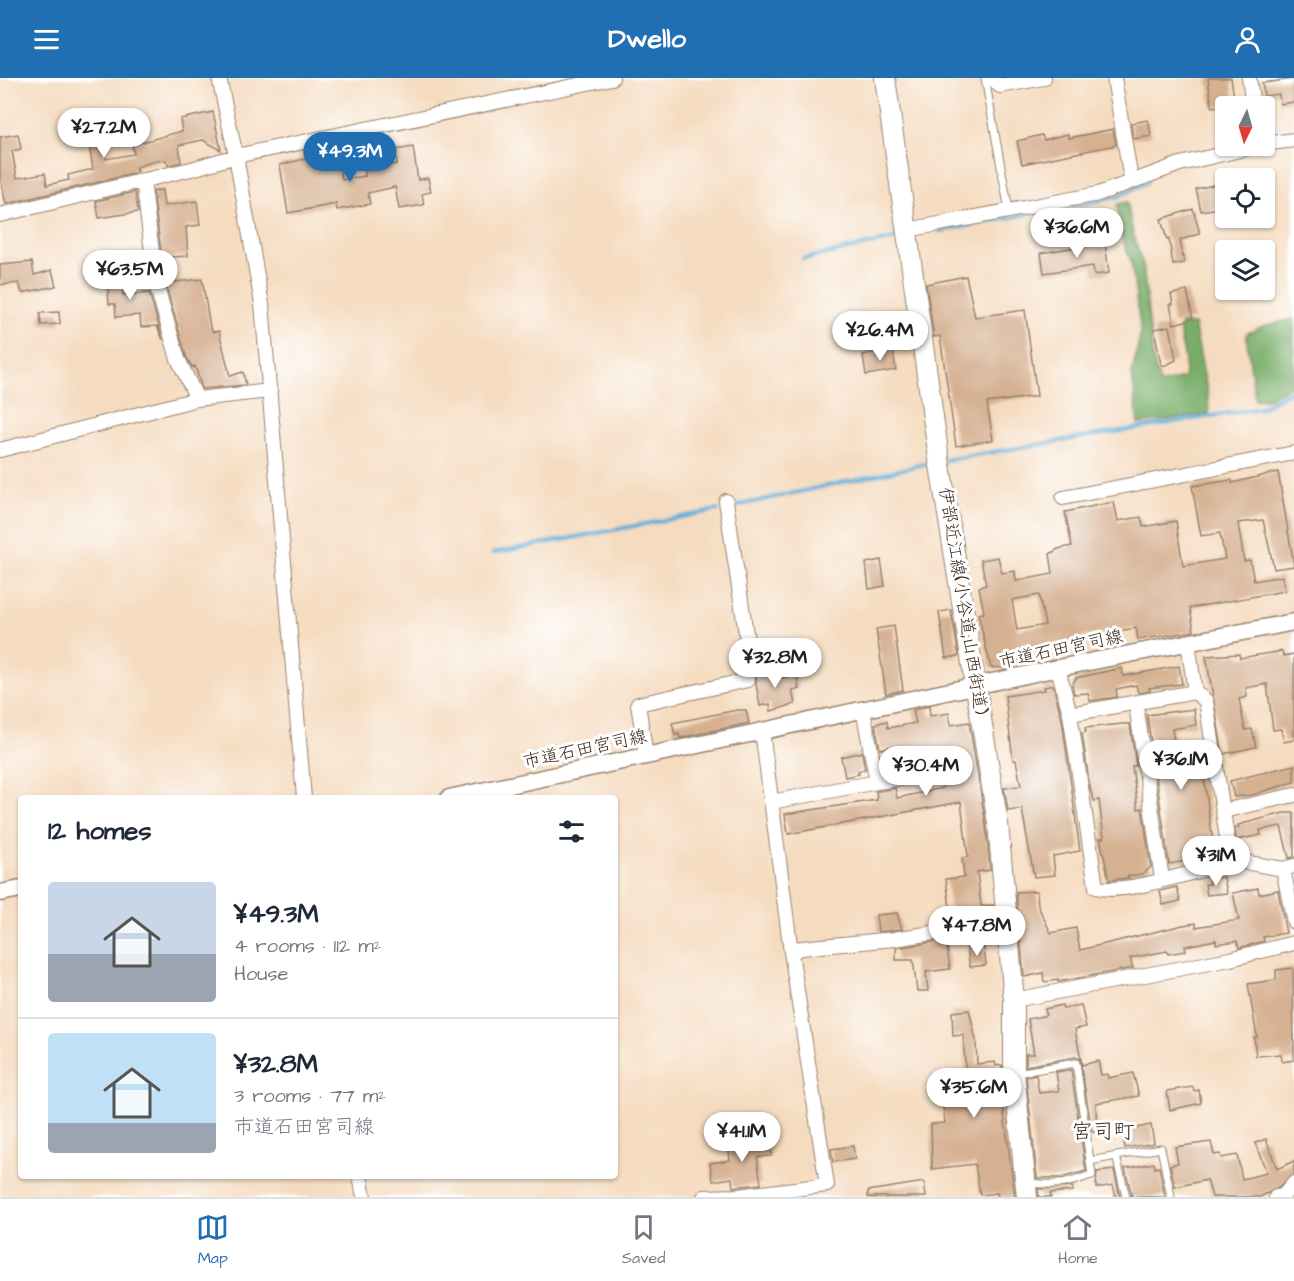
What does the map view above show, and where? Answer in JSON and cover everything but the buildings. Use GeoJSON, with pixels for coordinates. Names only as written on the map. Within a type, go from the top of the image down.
{"type":"FeatureCollection","features":[{"type":"Feature","properties":{"kind":"main road","name":"伊部近江線(小谷道;山西街道)"},"geometry":{"type":"LineString","coordinates":[[885,78],[939,459],[998,824],[1009,921],[1014,1000],[1014,1073],[1026,1190]]}},
{"type":"Feature","properties":{"kind":"street"},"geometry":{"type":"LineString","coordinates":[[219,78],[236,156],[262,304],[304,795]]}},
{"type":"Feature","properties":{"kind":"street"},"geometry":{"type":"LineString","coordinates":[[0,215],[236,156],[612,78]]}},
{"type":"Feature","properties":{"kind":"street"},"geometry":{"type":"LineString","coordinates":[[992,78],[1000,86],[1044,78]]}},
{"type":"Feature","properties":{"kind":"street"},"geometry":{"type":"LineString","coordinates":[[1114,78],[1131,180]]}},
{"type":"Feature","properties":{"kind":"street"},"geometry":{"type":"LineString","coordinates":[[1250,78],[1252,96]]}},
{"type":"Feature","properties":{"kind":"street"},"geometry":{"type":"LineString","coordinates":[[1275,143],[1294,140]]}},
{"type":"Feature","properties":{"kind":"street"},"geometry":{"type":"LineString","coordinates":[[907,230],[1098,194],[1131,180],[1180,164],[1215,156]]}},
{"type":"Feature","properties":{"kind":"street"},"geometry":{"type":"LineString","coordinates":[[143,180],[156,284],[178,359],[197,399]]}},
{"type":"Feature","properties":{"kind":"street"},"geometry":{"type":"LineString","coordinates":[[0,450],[197,399],[270,391]]}},
{"type":"Feature","properties":{"kind":"street"},"geometry":{"type":"LineString","coordinates":[[1064,498],[1294,453]]}},
{"type":"Feature","properties":{"kind":"street"},"geometry":{"type":"LineString","coordinates":[[646,756],[638,704],[747,680],[748,646],[726,501]]}},
{"type":"Feature","properties":{"kind":"street","name":"市道石田宮司線"},"geometry":{"type":"LineString","coordinates":[[463,795],[977,688],[1058,668],[1294,622]]}},
{"type":"Feature","properties":{"kind":"street"},"geometry":{"type":"LineString","coordinates":[[1058,668],[1070,714],[1096,887],[1103,890],[1144,885],[1222,865],[1229,851],[1206,701],[1195,692],[1188,642]]}},
{"type":"Feature","properties":{"kind":"street"},"geometry":{"type":"LineString","coordinates":[[1070,714],[1136,705],[1195,692]]}},
{"type":"Feature","properties":{"kind":"street"},"geometry":{"type":"LineString","coordinates":[[1136,705],[1162,879]]}},
{"type":"Feature","properties":{"kind":"street"},"geometry":{"type":"LineString","coordinates":[[863,710],[877,782]]}},
{"type":"Feature","properties":{"kind":"street"},"geometry":{"type":"LineString","coordinates":[[704,1197],[738,1196],[827,1185],[791,952],[762,731]]}},
{"type":"Feature","properties":{"kind":"street"},"geometry":{"type":"LineString","coordinates":[[771,802],[922,775]]}},
{"type":"Feature","properties":{"kind":"street"},"geometry":{"type":"LineString","coordinates":[[1223,811],[1294,795]]}},
{"type":"Feature","properties":{"kind":"street"},"geometry":{"type":"LineString","coordinates":[[1227,859],[1289,867],[1294,922]]}},
{"type":"Feature","properties":{"kind":"street"},"geometry":{"type":"LineString","coordinates":[[0,893],[18,890]]}},
{"type":"Feature","properties":{"kind":"street"},"geometry":{"type":"LineString","coordinates":[[791,952],[801,948],[894,939],[1009,921]]}},
{"type":"Feature","properties":{"kind":"street"},"geometry":{"type":"LineString","coordinates":[[1014,1000],[1230,959],[1294,943]]}},
{"type":"Feature","properties":{"kind":"street"},"geometry":{"type":"LineString","coordinates":[[361,1179],[364,1197]]}},
{"type":"Feature","properties":{"kind":"street"},"geometry":{"type":"LineString","coordinates":[[1284,1196],[1294,1183]]}},
{"type":"Feature","properties":{"kind":"lane"},"geometry":{"type":"LineString","coordinates":[[985,78],[1009,212]]}},
{"type":"Feature","properties":{"kind":"lane"},"geometry":{"type":"LineString","coordinates":[[1014,1073],[1077,1063],[1092,1175],[1080,1177],[1076,1181],[1026,1190]]}},
{"type":"Feature","properties":{"kind":"lane"},"geometry":{"type":"LineString","coordinates":[[1090,1161],[1161,1148],[1171,1197]]}},
{"type":"Feature","properties":{"kind":"lane"},"geometry":{"type":"LineString","coordinates":[[1116,1156],[1125,1197]]}},
{"type":"Feature","properties":{"kind":"green space"},"geometry":{"type":"Polygon","coordinates":[[[1127,202],[1134,238],[1143,265],[1153,359],[1160,384],[1184,378],[1185,362],[1180,329],[1181,324],[1194,324],[1208,395],[1209,414],[1138,424],[1132,373],[1141,333],[1131,262],[1121,235],[1117,204],[1127,202]]]}},
{"type":"Feature","properties":{"kind":"green space"},"geometry":{"type":"Polygon","coordinates":[[[1294,319],[1294,384],[1269,399],[1255,400],[1246,334],[1263,326],[1294,319]]]}},
{"type":"Feature","properties":{"kind":"waterway"},"geometry":{"type":"LineString","coordinates":[[940,231],[1117,197],[1147,182]]}},
{"type":"Feature","properties":{"kind":"waterway"},"geometry":{"type":"LineString","coordinates":[[803,259],[899,238]]}},
{"type":"Feature","properties":{"kind":"waterway"},"geometry":{"type":"LineString","coordinates":[[945,460],[1261,408],[1294,389]]}},
{"type":"Feature","properties":{"kind":"waterway"},"geometry":{"type":"LineString","coordinates":[[736,506],[934,462]]}},
{"type":"Feature","properties":{"kind":"waterway"},"geometry":{"type":"LineString","coordinates":[[493,553],[718,510]]}},
{"type":"Feature","properties":{"kind":"district","name":"宮司町"},"geometry":{"type":"Point","coordinates":[1103,1131]}}]}
